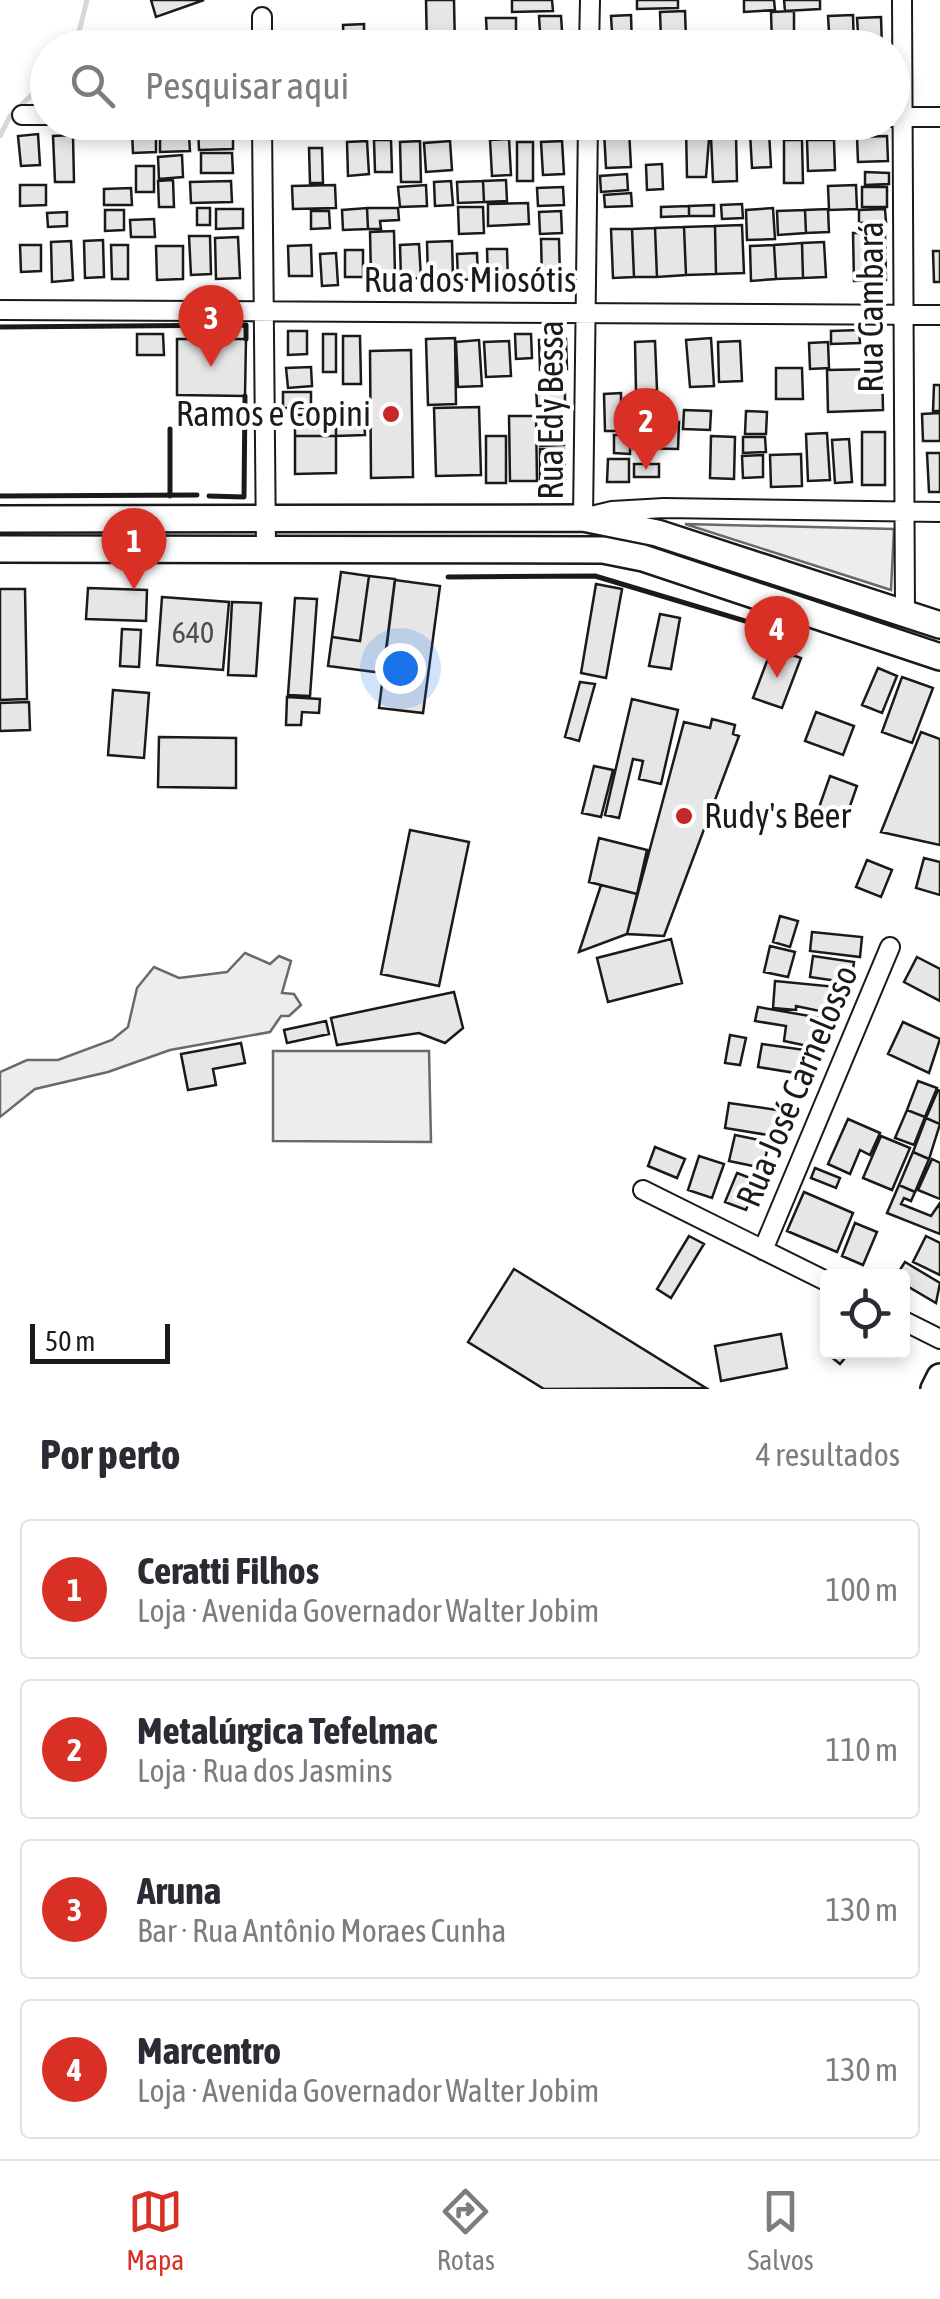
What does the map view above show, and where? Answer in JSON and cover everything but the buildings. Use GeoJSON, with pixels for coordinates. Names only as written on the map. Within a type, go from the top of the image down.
{"type":"FeatureCollection","features":[{"type":"Feature","properties":{"kind":"main road"},"geometry":{"type":"LineString","coordinates":[[208,549],[209,518]]}},
{"type":"Feature","properties":{"kind":"main road"},"geometry":{"type":"LineString","coordinates":[[0,519],[583,518],[657,534],[940,625]]}},
{"type":"Feature","properties":{"kind":"main road"},"geometry":{"type":"LineString","coordinates":[[0,549],[603,550],[643,558],[940,657]]}},
{"type":"Feature","properties":{"kind":"main road"},"geometry":{"type":"LineString","coordinates":[[934,1389],[940,1378]]}},
{"type":"Feature","properties":{"kind":"street"},"geometry":{"type":"LineString","coordinates":[[589,30],[590,0]]}},
{"type":"Feature","properties":{"kind":"street","name":"Rua Cambará"},"geometry":{"type":"LineString","coordinates":[[901,30],[902,0]]}},
{"type":"Feature","properties":{"kind":"street"},"geometry":{"type":"LineString","coordinates":[[262,18],[262,30]]}},
{"type":"Feature","properties":{"kind":"street"},"geometry":{"type":"LineString","coordinates":[[22,115],[30,115]]}},
{"type":"Feature","properties":{"kind":"street"},"geometry":{"type":"LineString","coordinates":[[910,117],[940,117]]}},
{"type":"Feature","properties":{"kind":"street"},"geometry":{"type":"LineString","coordinates":[[262,140],[266,548]]}},
{"type":"Feature","properties":{"kind":"street","name":"Rua Edy Bessa"},"geometry":{"type":"LineString","coordinates":[[583,518],[588,140]]}},
{"type":"Feature","properties":{"kind":"street","name":"Rua Cambará"},"geometry":{"type":"LineString","coordinates":[[899,140],[905,614]]}},
{"type":"Feature","properties":{"kind":"street","name":"Rua dos Miosótis"},"geometry":{"type":"LineString","coordinates":[[0,310],[940,315]]}},
{"type":"Feature","properties":{"kind":"street"},"geometry":{"type":"LineString","coordinates":[[583,518],[612,510],[664,508],[940,512]]}},
{"type":"Feature","properties":{"kind":"street","name":"Rua José Carnelosso"},"geometry":{"type":"LineString","coordinates":[[763,1250],[890,947]]}},
{"type":"Feature","properties":{"kind":"street"},"geometry":{"type":"LineString","coordinates":[[643,1190],[820,1278]]}},
{"type":"Feature","properties":{"kind":"street"},"geometry":{"type":"LineString","coordinates":[[910,1324],[940,1338]]}},
{"type":"Feature","properties":{"kind":"shaded area"},"geometry":{"type":"Polygon","coordinates":[[[685,524],[894,529],[891,590],[685,524]]]}},
{"type":"Feature","properties":{"kind":"shaded area"},"geometry":{"type":"Polygon","coordinates":[[[245,953],[270,964],[279,956],[291,961],[282,993],[294,994],[301,1005],[289,1016],[281,1016],[270,1032],[170,1050],[108,1072],[35,1089],[0,1117],[0,1072],[27,1060],[58,1060],[112,1040],[128,1027],[137,988],[154,967],[179,978],[227,972],[245,953]]]}},
{"type":"Feature","properties":{"kind":"shaded area"},"geometry":{"type":"Polygon","coordinates":[[[273,1051],[429,1051],[431,1142],[273,1141],[273,1051]]]}},
{"type":"Feature","properties":{"kind":"waterway"},"geometry":{"type":"LineString","coordinates":[[80,30],[87,0]]}},
{"type":"Feature","properties":{"kind":"waterway"},"geometry":{"type":"LineString","coordinates":[[0,136],[10,116],[30,97]]}},
{"type":"Feature","properties":{"kind":"wall"},"geometry":{"type":"LineString","coordinates":[[0,327],[246,325],[246,339]]}},
{"type":"Feature","properties":{"kind":"wall"},"geometry":{"type":"LineString","coordinates":[[209,496],[244,497],[245,396]]}},
{"type":"Feature","properties":{"kind":"wall"},"geometry":{"type":"LineString","coordinates":[[170,429],[170,496]]}},
{"type":"Feature","properties":{"kind":"wall"},"geometry":{"type":"LineString","coordinates":[[0,496],[197,495]]}},
{"type":"Feature","properties":{"kind":"wall"},"geometry":{"type":"LineString","coordinates":[[448,577],[595,576],[775,630]]}},
{"type":"Feature","properties":{"kind":"place","name":"Aruna"},"geometry":{"type":"Point","coordinates":[211,367]}},
{"type":"Feature","properties":{"kind":"place","name":"Ramos e Copini"},"geometry":{"type":"Point","coordinates":[391,414]}},
{"type":"Feature","properties":{"kind":"place","name":"Metalúrgica Tefelmac"},"geometry":{"type":"Point","coordinates":[646,470]}},
{"type":"Feature","properties":{"kind":"place","name":"Ceratti Filhos"},"geometry":{"type":"Point","coordinates":[134,590]}},
{"type":"Feature","properties":{"kind":"place","name":"Marcentro"},"geometry":{"type":"Point","coordinates":[777,678]}},
{"type":"Feature","properties":{"kind":"place","name":"Rudy's Beer"},"geometry":{"type":"Point","coordinates":[684,816]}}]}
